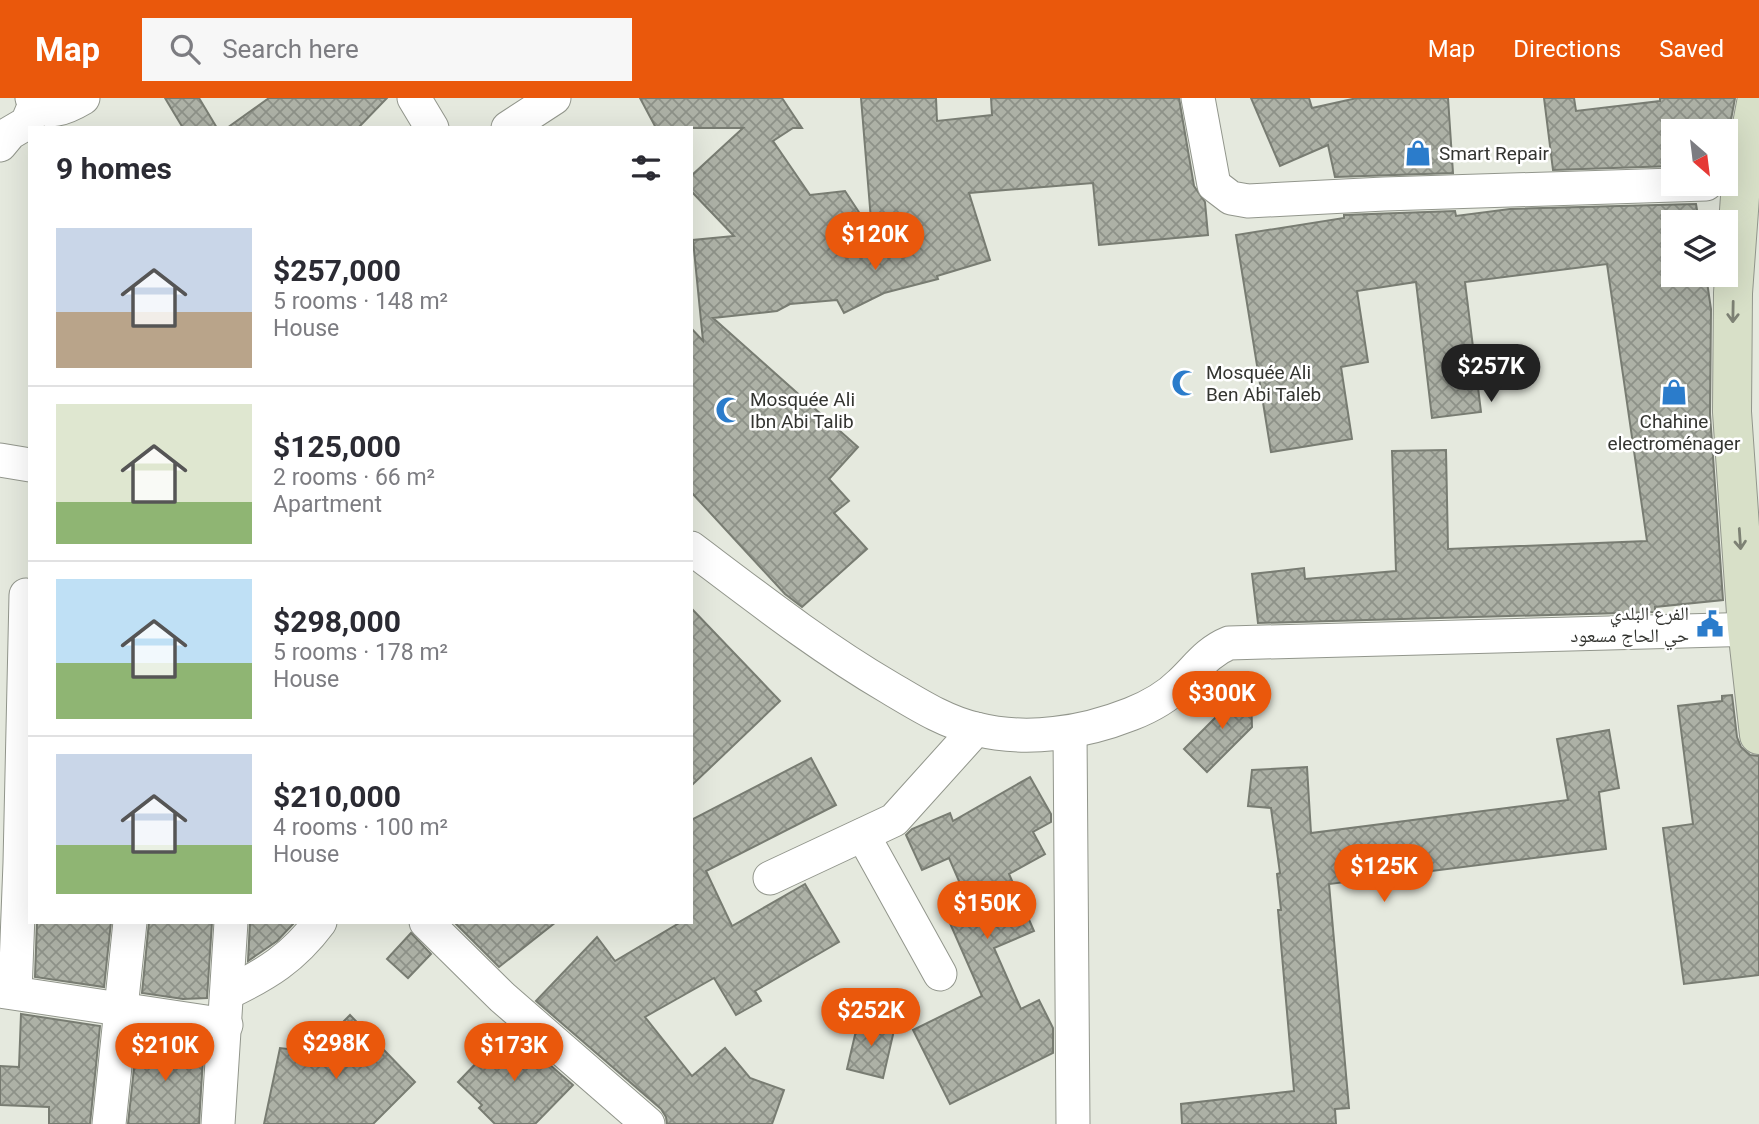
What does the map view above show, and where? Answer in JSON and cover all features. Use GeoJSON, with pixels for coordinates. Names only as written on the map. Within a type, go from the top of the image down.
{"type":"FeatureCollection","features":[{"type":"Feature","properties":{"kind":"main road"},"geometry":{"type":"LineString","coordinates":[[1738,147],[1757,98]]}},
{"type":"Feature","properties":{"kind":"main road"},"geometry":{"type":"LineString","coordinates":[[1725,196],[1733,293],[1732,412],[1753,629],[1759,735]]}},
{"type":"Feature","properties":{"kind":"street"},"geometry":{"type":"LineString","coordinates":[[0,145],[10,133],[27,123],[34,101],[57,110],[83,98]]}},
{"type":"Feature","properties":{"kind":"street"},"geometry":{"type":"LineString","coordinates":[[414,98],[431,126]]}},
{"type":"Feature","properties":{"kind":"street"},"geometry":{"type":"LineString","coordinates":[[511,126],[554,98]]}},
{"type":"Feature","properties":{"kind":"street"},"geometry":{"type":"LineString","coordinates":[[1198,98],[1214,185],[1231,198],[1248,201],[1661,185]]}},
{"type":"Feature","properties":{"kind":"street"},"geometry":{"type":"LineString","coordinates":[[0,460],[28,465]]}},
{"type":"Feature","properties":{"kind":"street"},"geometry":{"type":"LineString","coordinates":[[693,549],[806,634],[936,715],[976,729],[1023,735],[1070,733],[1132,714],[1164,697],[1181,684],[1216,648],[1228,643],[1753,629]]}},
{"type":"Feature","properties":{"kind":"street"},"geometry":{"type":"LineString","coordinates":[[26,595],[20,863],[7,991],[120,1009],[227,1009],[286,959],[318,924]]}},
{"type":"Feature","properties":{"kind":"street"},"geometry":{"type":"LineString","coordinates":[[770,878],[894,820],[976,729]]}},
{"type":"Feature","properties":{"kind":"street"},"geometry":{"type":"LineString","coordinates":[[1070,733],[1073,1124]]}},
{"type":"Feature","properties":{"kind":"street"},"geometry":{"type":"LineString","coordinates":[[863,835],[940,974]]}},
{"type":"Feature","properties":{"kind":"street"},"geometry":{"type":"LineString","coordinates":[[109,1124],[130,924]]}},
{"type":"Feature","properties":{"kind":"street"},"geometry":{"type":"LineString","coordinates":[[218,1124],[231,924]]}},
{"type":"Feature","properties":{"kind":"street"},"geometry":{"type":"LineString","coordinates":[[428,924],[502,997],[649,1124]]}},
{"type":"Feature","properties":{"kind":"building"},"geometry":{"type":"Polygon","coordinates":[[[165,98],[199,98],[216,126],[182,126],[165,98]]]}},
{"type":"Feature","properties":{"kind":"building"},"geometry":{"type":"Polygon","coordinates":[[[269,98],[387,98],[360,126],[230,126],[269,98]]]}},
{"type":"Feature","properties":{"kind":"building"},"geometry":{"type":"Polygon","coordinates":[[[640,98],[782,98],[802,128],[793,128],[773,141],[810,195],[845,191],[872,232],[861,98],[936,98],[937,121],[992,115],[991,98],[1179,98],[1194,186],[1205,202],[1208,235],[1099,245],[1093,183],[969,193],[990,260],[937,276],[938,279],[884,293],[844,313],[837,300],[790,304],[777,311],[713,318],[858,447],[829,479],[849,501],[834,513],[867,549],[802,607],[785,594],[693,494],[693,330],[703,341],[693,240],[734,236],[693,193],[693,174],[743,128],[655,126],[640,98]]]}},
{"type":"Feature","properties":{"kind":"building"},"geometry":{"type":"Polygon","coordinates":[[[1251,98],[1309,98],[1312,108],[1357,98],[1448,98],[1453,173],[1335,177],[1328,145],[1280,166],[1251,98]]]}},
{"type":"Feature","properties":{"kind":"building"},"geometry":{"type":"Polygon","coordinates":[[[1544,98],[1574,98],[1576,111],[1660,101],[1660,98],[1735,98],[1731,119],[1661,119],[1661,166],[1553,170],[1544,98]]]}},
{"type":"Feature","properties":{"kind":"building"},"geometry":{"type":"Polygon","coordinates":[[[1696,204],[1697,210],[1661,210],[1661,287],[1708,287],[1711,309],[1710,414],[1723,600],[1655,607],[1655,612],[1258,623],[1252,574],[1304,568],[1305,579],[1396,571],[1392,451],[1446,450],[1448,549],[1647,541],[1607,264],[1465,282],[1481,412],[1432,418],[1416,282],[1357,291],[1368,362],[1341,367],[1352,439],[1271,452],[1236,235],[1344,218],[1344,215],[1455,211],[1456,216],[1510,209],[1696,204]]]}},
{"type":"Feature","properties":{"kind":"building"},"geometry":{"type":"Polygon","coordinates":[[[693,610],[780,701],[693,784],[693,610]]]}},
{"type":"Feature","properties":{"kind":"building"},"geometry":{"type":"Polygon","coordinates":[[[1251,695],[1252,727],[1207,772],[1184,749],[1221,712],[1221,696],[1251,695]]]}},
{"type":"Feature","properties":{"kind":"building"},"geometry":{"type":"Polygon","coordinates":[[[1732,695],[1737,737],[1741,747],[1750,755],[1759,756],[1759,975],[1684,984],[1663,828],[1693,824],[1678,706],[1722,701],[1722,696],[1732,695]]]}},
{"type":"Feature","properties":{"kind":"building"},"geometry":{"type":"Polygon","coordinates":[[[1609,730],[1619,788],[1599,792],[1606,849],[1329,884],[1349,1108],[1335,1109],[1336,1124],[1182,1124],[1181,1104],[1294,1091],[1278,910],[1281,910],[1277,874],[1280,873],[1271,808],[1248,806],[1252,770],[1307,767],[1311,833],[1568,800],[1557,739],[1609,730]]]}},
{"type":"Feature","properties":{"kind":"building"},"geometry":{"type":"Polygon","coordinates":[[[811,758],[836,805],[706,871],[732,926],[805,884],[839,942],[755,991],[761,1001],[736,1015],[714,978],[645,1017],[692,1076],[725,1048],[750,1078],[784,1090],[772,1124],[667,1124],[661,1109],[536,1001],[597,937],[615,961],[678,924],[693,924],[693,819],[811,758]]]}},
{"type":"Feature","properties":{"kind":"building"},"geometry":{"type":"Polygon","coordinates":[[[1030,777],[1051,814],[1051,822],[1033,832],[1045,854],[1009,874],[1034,931],[994,948],[1021,1009],[1039,1000],[1053,1028],[1053,1053],[950,1104],[913,1030],[982,996],[949,921],[972,911],[949,858],[922,870],[906,835],[912,829],[950,813],[953,821],[1030,777]]]}},
{"type":"Feature","properties":{"kind":"building"},"geometry":{"type":"Polygon","coordinates":[[[37,924],[111,924],[104,987],[35,977],[37,924]]]}},
{"type":"Feature","properties":{"kind":"building"},"geometry":{"type":"Polygon","coordinates":[[[149,924],[212,924],[207,998],[183,999],[142,993],[149,924]]]}},
{"type":"Feature","properties":{"kind":"building"},"geometry":{"type":"Polygon","coordinates":[[[250,924],[293,924],[277,941],[248,961],[250,924]]]}},
{"type":"Feature","properties":{"kind":"building"},"geometry":{"type":"Polygon","coordinates":[[[456,924],[553,924],[499,967],[456,924]]]}},
{"type":"Feature","properties":{"kind":"building"},"geometry":{"type":"Polygon","coordinates":[[[411,933],[431,954],[408,978],[387,959],[411,933]]]}},
{"type":"Feature","properties":{"kind":"building"},"geometry":{"type":"Polygon","coordinates":[[[21,1014],[100,1026],[90,1124],[49,1124],[49,1107],[0,1105],[0,1066],[19,1067],[21,1014]]]}},
{"type":"Feature","properties":{"kind":"building"},"geometry":{"type":"Polygon","coordinates":[[[350,1015],[415,1082],[373,1124],[264,1124],[280,1048],[313,1052],[350,1015]]]}},
{"type":"Feature","properties":{"kind":"building"},"geometry":{"type":"Polygon","coordinates":[[[859,1018],[895,1026],[883,1078],[847,1069],[859,1018]]]}},
{"type":"Feature","properties":{"kind":"building"},"geometry":{"type":"Polygon","coordinates":[[[509,1029],[573,1085],[535,1124],[495,1124],[479,1108],[482,1105],[458,1082],[509,1029]]]}},
{"type":"Feature","properties":{"kind":"building"},"geometry":{"type":"Polygon","coordinates":[[[138,1031],[179,1037],[180,1054],[203,1058],[199,1124],[128,1124],[138,1031]]]}},
{"type":"Feature","properties":{"kind":"place","name":"Smart Repair"},"geometry":{"type":"Point","coordinates":[1418,153]}},
{"type":"Feature","properties":{"kind":"place","name":"Mosquée Ali Ben Abi Taleb"},"geometry":{"type":"Point","coordinates":[1185,383]}},
{"type":"Feature","properties":{"kind":"place","name":"Chahine electroménager"},"geometry":{"type":"Point","coordinates":[1674,392]}},
{"type":"Feature","properties":{"kind":"place","name":"Mosquée Ali Ibn Abi Talib"},"geometry":{"type":"Point","coordinates":[729,410]}},
{"type":"Feature","properties":{"kind":"place","name":"الفرع البلدي حي الحاج مسعود"},"geometry":{"type":"Point","coordinates":[1710,624]}}]}
